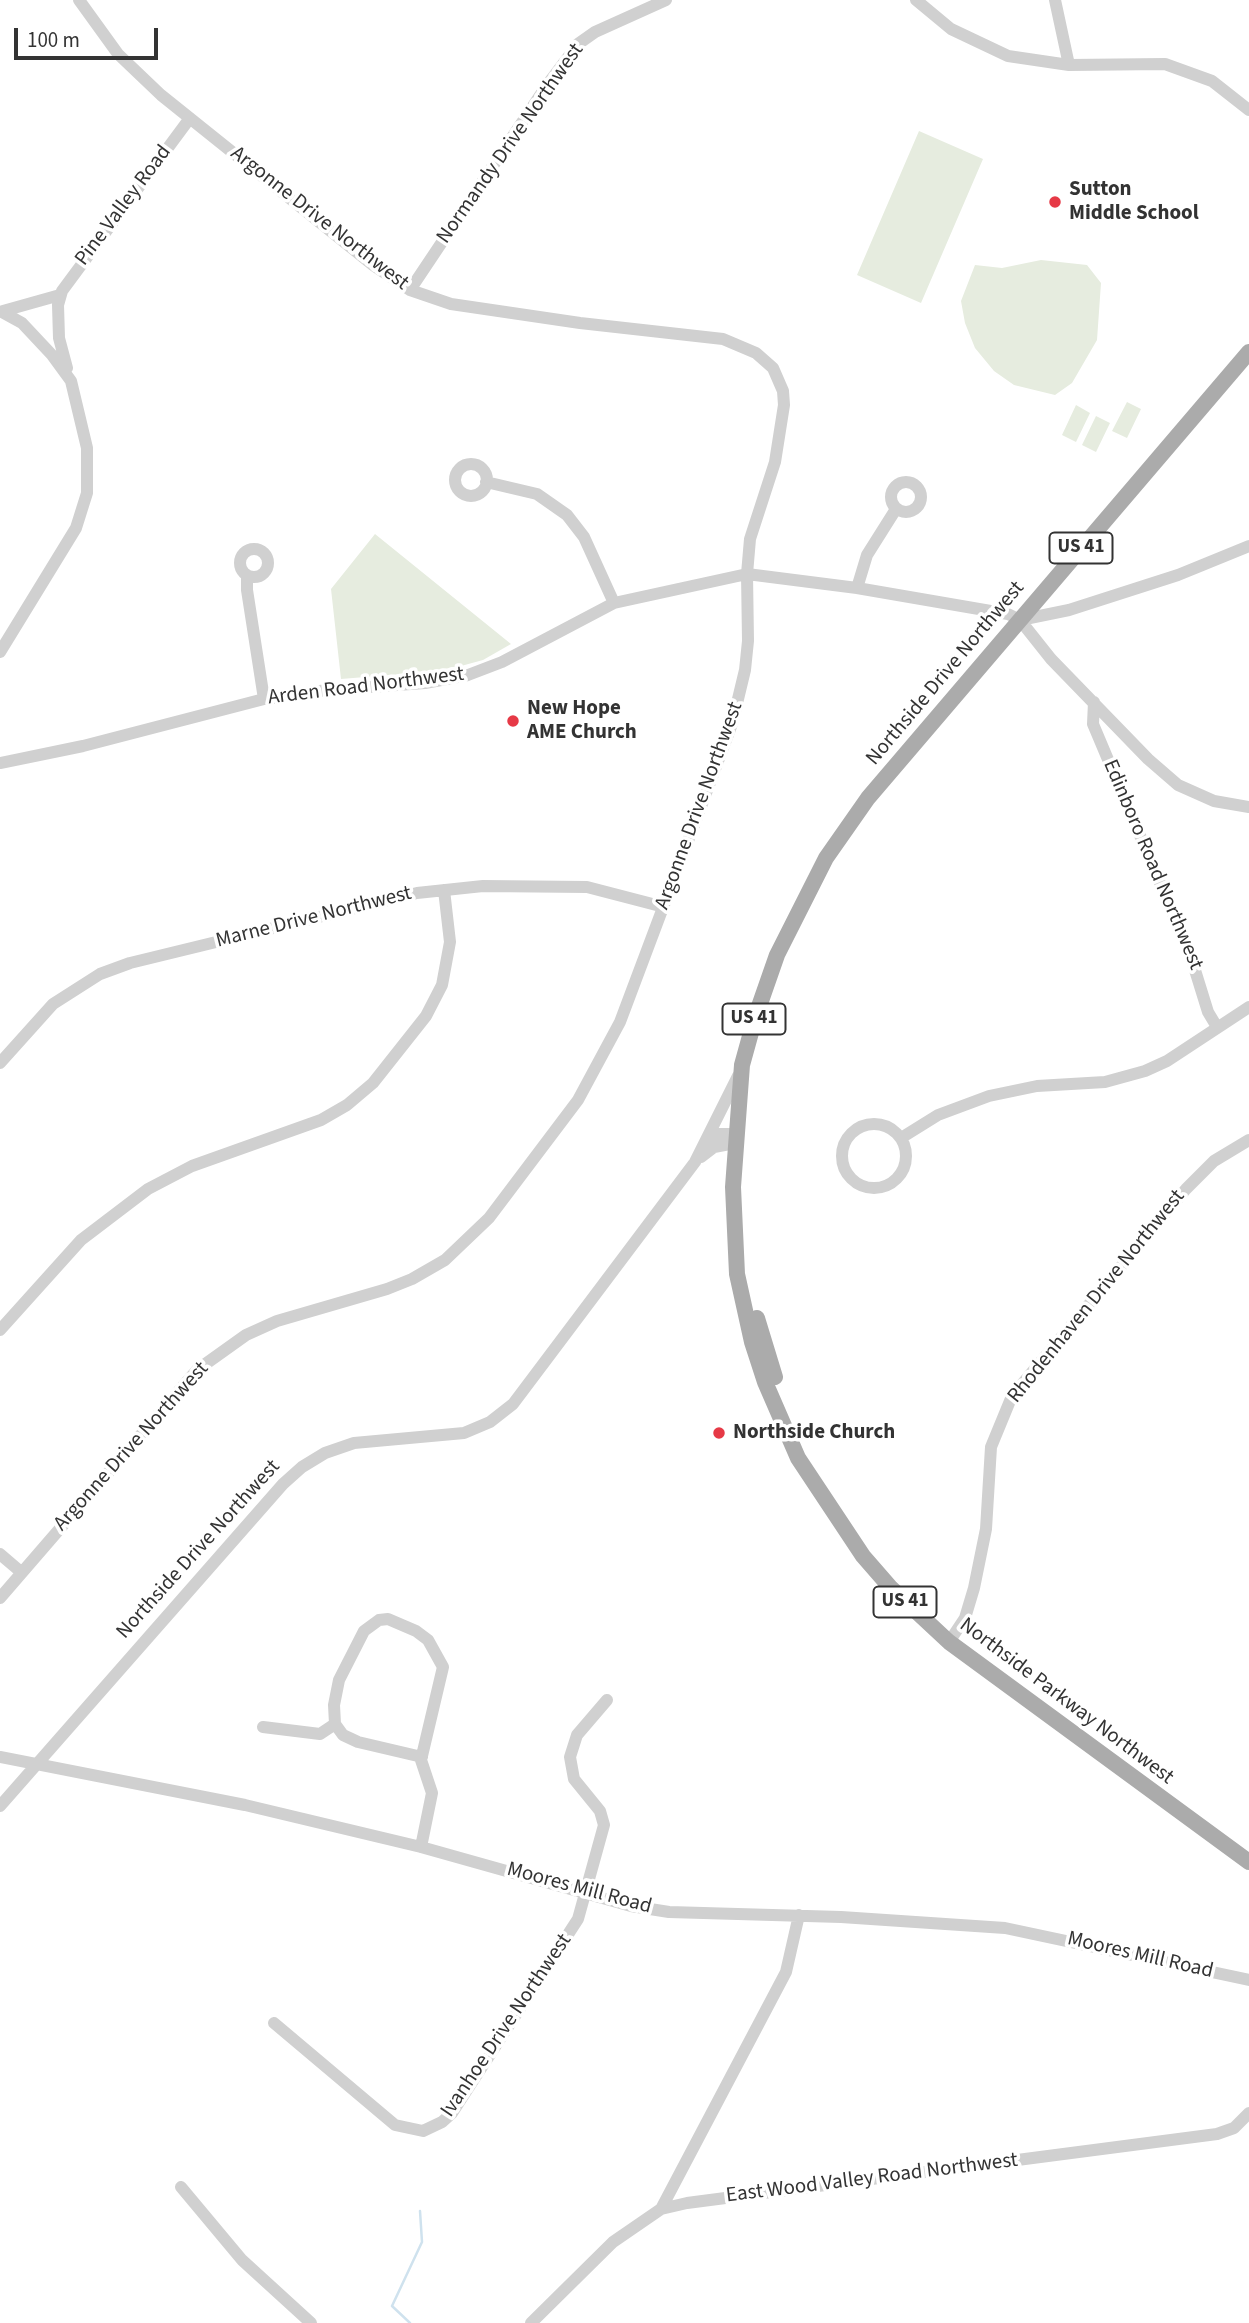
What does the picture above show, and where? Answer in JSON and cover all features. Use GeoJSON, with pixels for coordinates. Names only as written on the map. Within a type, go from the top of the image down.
{"type":"FeatureCollection","features":[{"type":"Feature","properties":{"kind":"main road","name":"Northside Drive Northwest"},"geometry":{"type":"LineString","coordinates":[[735,1138],[742,1066],[777,955],[826,858],[868,798],[1249,352]]}},
{"type":"Feature","properties":{"kind":"main road","name":"Northside Parkway Northwest"},"geometry":{"type":"LineString","coordinates":[[735,1138],[737,1274],[752,1342],[765,1381],[798,1458],[863,1556],[890,1587],[952,1638],[1249,1862]]}},
{"type":"Feature","properties":{"kind":"main road","name":"Northside Parkway Northwest"},"geometry":{"type":"LineString","coordinates":[[952,1638],[1249,1849]]}},
{"type":"Feature","properties":{"kind":"street","name":"Argonne Drive Northwest"},"geometry":{"type":"LineString","coordinates":[[0,1598],[178,1389],[216,1354],[277,1321],[412,1279],[445,1259],[475,1234],[561,1126],[599,1066],[620,1022],[740,698],[748,641],[747,574],[750,539],[775,462],[784,405],[779,376],[764,359],[741,345],[723,339],[580,323],[451,304],[410,290],[373,264],[190,118],[118,54],[79,0]]}},
{"type":"Feature","properties":{"kind":"street","name":"Normandy Drive Northwest"},"geometry":{"type":"LineString","coordinates":[[410,290],[547,85],[578,44],[595,32],[666,0]]}},
{"type":"Feature","properties":{"kind":"street"},"geometry":{"type":"LineString","coordinates":[[916,0],[951,29],[978,45],[1015,58],[1069,65],[1165,64],[1183,68],[1225,88],[1249,110]]}},
{"type":"Feature","properties":{"kind":"street"},"geometry":{"type":"LineString","coordinates":[[1055,0],[1069,65]]}},
{"type":"Feature","properties":{"kind":"street","name":"Pine Valley Road"},"geometry":{"type":"LineString","coordinates":[[60,295],[190,118]]}},
{"type":"Feature","properties":{"kind":"street"},"geometry":{"type":"LineString","coordinates":[[0,652],[83,513],[87,493],[87,447],[59,338],[60,295],[1,312]]}},
{"type":"Feature","properties":{"kind":"street"},"geometry":{"type":"LineString","coordinates":[[1,312],[22,323],[52,355],[71,381]]}},
{"type":"Feature","properties":{"kind":"street"},"geometry":{"type":"LineString","coordinates":[[486,482],[505,484],[537,494],[568,514],[584,537],[614,603]]}},
{"type":"Feature","properties":{"kind":"street"},"geometry":{"type":"LineString","coordinates":[[857,588],[867,555],[897,509]]}},
{"type":"Feature","properties":{"kind":"street","name":"Arden Road Northwest"},"geometry":{"type":"LineString","coordinates":[[0,763],[83,746],[264,699],[327,690],[425,683],[468,675],[502,662],[614,603],[747,574],[857,588],[1007,614],[1020,620],[1069,610],[1178,575],[1249,546]]}},
{"type":"Feature","properties":{"kind":"street"},"geometry":{"type":"LineString","coordinates":[[247,576],[264,699]]}},
{"type":"Feature","properties":{"kind":"street"},"geometry":{"type":"LineString","coordinates":[[1020,620],[1030,637],[1178,785],[1214,801],[1249,807]]}},
{"type":"Feature","properties":{"kind":"street","name":"Edinboro Road Northwest"},"geometry":{"type":"LineString","coordinates":[[1094,702],[1093,724],[1189,954],[1216,1027]]}},
{"type":"Feature","properties":{"kind":"street","name":"Marne Drive Northwest"},"geometry":{"type":"LineString","coordinates":[[0,1063],[53,1004],[100,974],[130,963],[417,893],[483,886],[587,887],[664,907]]}},
{"type":"Feature","properties":{"kind":"street"},"geometry":{"type":"LineString","coordinates":[[0,1330],[81,1240],[148,1189],[192,1166],[321,1120],[373,1083],[426,1016],[442,985],[450,942],[444,890]]}},
{"type":"Feature","properties":{"kind":"street"},"geometry":{"type":"LineString","coordinates":[[901,1138],[938,1115],[989,1096],[1037,1086],[1105,1082],[1145,1071],[1167,1061],[1249,1007]]}},
{"type":"Feature","properties":{"kind":"street","name":"Northside Drive Northwest"},"geometry":{"type":"LineString","coordinates":[[0,1806],[283,1484],[302,1467],[326,1453],[354,1443],[464,1433],[490,1422],[513,1404],[695,1161],[742,1066]]}},
{"type":"Feature","properties":{"kind":"street"},"geometry":{"type":"LineString","coordinates":[[880,1124],[891,1128],[901,1138],[906,1150],[906,1163],[901,1175],[891,1184],[878,1188],[866,1187],[846,1173],[842,1147],[857,1128],[880,1124]]}},
{"type":"Feature","properties":{"kind":"street"},"geometry":{"type":"LineString","coordinates":[[706,1142],[719,1134],[735,1138]]}},
{"type":"Feature","properties":{"kind":"street","name":"Northside Drive Northwest"},"geometry":{"type":"LineString","coordinates":[[695,1161],[713,1147],[735,1138]]}},
{"type":"Feature","properties":{"kind":"street","name":"Rhodenhaven Drive Northwest"},"geometry":{"type":"LineString","coordinates":[[952,1638],[968,1608],[986,1529],[991,1447],[1012,1396],[1185,1189],[1214,1161],[1249,1140]]}},
{"type":"Feature","properties":{"kind":"street"},"geometry":{"type":"LineString","coordinates":[[0,1554],[21,1573]]}},
{"type":"Feature","properties":{"kind":"street"},"geometry":{"type":"LineString","coordinates":[[421,1847],[432,1793],[423,1770],[422,1757],[443,1667],[428,1640],[403,1623],[388,1619],[379,1620],[364,1630],[339,1680],[334,1705],[335,1724],[343,1735],[358,1742],[422,1757]]}},
{"type":"Feature","properties":{"kind":"street","name":"Ivanhoe Drive Northwest"},"geometry":{"type":"LineString","coordinates":[[274,2024],[395,2125],[414,2131],[432,2128],[452,2113],[570,1935],[587,1894],[603,1817],[574,1779],[570,1757],[577,1735],[607,1700]]}},
{"type":"Feature","properties":{"kind":"street"},"geometry":{"type":"LineString","coordinates":[[263,1727],[320,1734],[335,1724]]}},
{"type":"Feature","properties":{"kind":"street","name":"Moores Mill Road"},"geometry":{"type":"LineString","coordinates":[[0,1757],[245,1805],[421,1847],[587,1894],[669,1912],[799,1915],[1005,1928],[1249,1980]]}},
{"type":"Feature","properties":{"kind":"street"},"geometry":{"type":"LineString","coordinates":[[661,2209],[786,1972],[799,1915]]}},
{"type":"Feature","properties":{"kind":"street","name":"East Wood Valley Road Northwest"},"geometry":{"type":"LineString","coordinates":[[531,2323],[612,2242],[661,2209],[687,2203],[1217,2134],[1234,2129],[1249,2113]]}},
{"type":"Feature","properties":{"kind":"street"},"geometry":{"type":"LineString","coordinates":[[181,2187],[242,2260],[311,2323]]}},
{"type":"Feature","properties":{"kind":"shaded area"},"geometry":{"type":"Polygon","coordinates":[[[919,131],[983,159],[921,303],[857,275],[919,131]]]}},
{"type":"Feature","properties":{"kind":"shaded area"},"geometry":{"type":"Polygon","coordinates":[[[1041,260],[1087,265],[1101,283],[1097,340],[1072,383],[1055,395],[1014,385],[994,371],[975,348],[965,323],[961,301],[975,265],[1002,268],[1041,260]]]}},
{"type":"Feature","properties":{"kind":"shaded area"},"geometry":{"type":"Polygon","coordinates":[[[1127,402],[1141,409],[1127,438],[1112,431],[1127,402]]]}},
{"type":"Feature","properties":{"kind":"shaded area"},"geometry":{"type":"Polygon","coordinates":[[[1076,405],[1090,413],[1076,442],[1062,435],[1076,405]]]}},
{"type":"Feature","properties":{"kind":"shaded area"},"geometry":{"type":"Polygon","coordinates":[[[1096,416],[1110,423],[1096,452],[1082,445],[1096,416]]]}},
{"type":"Feature","properties":{"kind":"shaded area"},"geometry":{"type":"Polygon","coordinates":[[[375,534],[511,644],[483,660],[461,666],[426,672],[341,679],[331,589],[375,534]]]}},
{"type":"Feature","properties":{"kind":"waterway"},"geometry":{"type":"LineString","coordinates":[[410,2323],[392,2306],[422,2242],[420,2211]]}},
{"type":"Feature","properties":{"kind":"place","name":"Sutton Middle School"},"geometry":{"type":"Point","coordinates":[1055,202]}},
{"type":"Feature","properties":{"kind":"place","name":"New Hope AME Church"},"geometry":{"type":"Point","coordinates":[513,721]}},
{"type":"Feature","properties":{"kind":"place","name":"Northside Church"},"geometry":{"type":"Point","coordinates":[719,1433]}}]}
